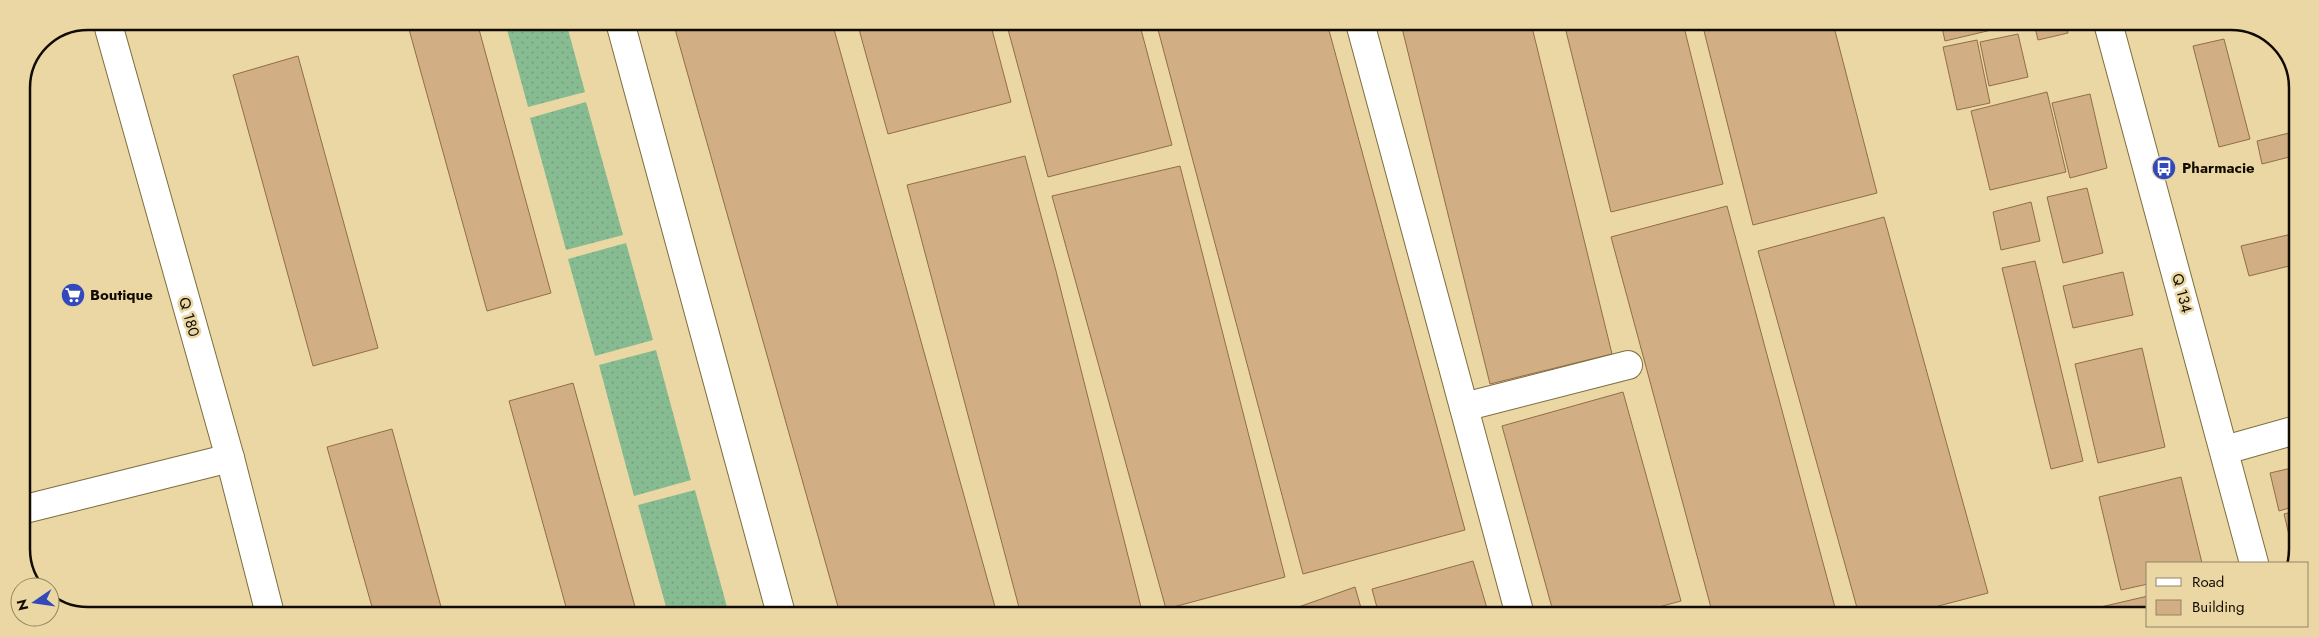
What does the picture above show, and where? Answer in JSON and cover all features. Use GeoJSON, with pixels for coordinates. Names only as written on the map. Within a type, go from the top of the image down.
{"type":"FeatureCollection","features":[{"type":"Feature","properties":{"kind":"street","name":"Q 180"},"geometry":{"type":"LineString","coordinates":[[109,30],[230,458],[268,607]]}},
{"type":"Feature","properties":{"kind":"street"},"geometry":{"type":"LineString","coordinates":[[622,30],[779,607]]}},
{"type":"Feature","properties":{"kind":"street"},"geometry":{"type":"LineString","coordinates":[[1362,30],[1518,607]]}},
{"type":"Feature","properties":{"kind":"street","name":"Q 134"},"geometry":{"type":"LineString","coordinates":[[2110,30],[2254,562]]}},
{"type":"Feature","properties":{"kind":"street"},"geometry":{"type":"LineString","coordinates":[[1464,407],[1628,365]]}},
{"type":"Feature","properties":{"kind":"street"},"geometry":{"type":"LineString","coordinates":[[2225,450],[2289,432]]}},
{"type":"Feature","properties":{"kind":"street"},"geometry":{"type":"LineString","coordinates":[[30,508],[230,458]]}},
{"type":"Feature","properties":{"kind":"green space"},"geometry":{"type":"Polygon","coordinates":[[[507,30],[568,30],[585,92],[528,107],[507,30]]]}},
{"type":"Feature","properties":{"kind":"green space"},"geometry":{"type":"Polygon","coordinates":[[[586,102],[623,235],[566,250],[530,118],[586,102]]]}},
{"type":"Feature","properties":{"kind":"green space"},"geometry":{"type":"Polygon","coordinates":[[[626,243],[653,340],[595,356],[568,259],[626,243]]]}},
{"type":"Feature","properties":{"kind":"green space"},"geometry":{"type":"Polygon","coordinates":[[[656,350],[691,480],[634,496],[599,365],[656,350]]]}},
{"type":"Feature","properties":{"kind":"green space"},"geometry":{"type":"Polygon","coordinates":[[[695,490],[727,607],[666,607],[638,505],[695,490]]]}},
{"type":"Feature","properties":{"kind":"building"},"geometry":{"type":"Polygon","coordinates":[[[409,30],[479,30],[551,293],[487,311],[409,30]]]}},
{"type":"Feature","properties":{"kind":"building"},"geometry":{"type":"Polygon","coordinates":[[[675,30],[834,30],[995,607],[838,607],[675,30]]]}},
{"type":"Feature","properties":{"kind":"building"},"geometry":{"type":"Polygon","coordinates":[[[859,30],[992,30],[1011,102],[888,134],[859,30]]]}},
{"type":"Feature","properties":{"kind":"building"},"geometry":{"type":"Polygon","coordinates":[[[1008,30],[1141,30],[1172,145],[1048,177],[1008,30]]]}},
{"type":"Feature","properties":{"kind":"building"},"geometry":{"type":"Polygon","coordinates":[[[1158,30],[1329,30],[1465,530],[1303,574],[1158,30]]]}},
{"type":"Feature","properties":{"kind":"building"},"geometry":{"type":"Polygon","coordinates":[[[1402,30],[1533,30],[1612,354],[1490,384],[1402,30]]]}},
{"type":"Feature","properties":{"kind":"building"},"geometry":{"type":"Polygon","coordinates":[[[1566,30],[1685,30],[1723,184],[1611,212],[1566,30]]]}},
{"type":"Feature","properties":{"kind":"building"},"geometry":{"type":"Polygon","coordinates":[[[1704,30],[1835,30],[1877,193],[1753,225],[1704,30]]]}},
{"type":"Feature","properties":{"kind":"building"},"geometry":{"type":"Polygon","coordinates":[[[1943,30],[1991,30],[1945,41],[1943,30]]]}},
{"type":"Feature","properties":{"kind":"building"},"geometry":{"type":"Polygon","coordinates":[[[2036,30],[2067,30],[2068,33],[2038,40],[2036,30]]]}},
{"type":"Feature","properties":{"kind":"building"},"geometry":{"type":"Polygon","coordinates":[[[2018,34],[2028,77],[1989,86],[1980,42],[2018,34]]]}},
{"type":"Feature","properties":{"kind":"building"},"geometry":{"type":"Polygon","coordinates":[[[2224,39],[2250,139],[2219,147],[2193,46],[2224,39]]]}},
{"type":"Feature","properties":{"kind":"building"},"geometry":{"type":"Polygon","coordinates":[[[1977,40],[1990,103],[1957,110],[1943,47],[1977,40]]]}},
{"type":"Feature","properties":{"kind":"building"},"geometry":{"type":"Polygon","coordinates":[[[298,56],[378,348],[313,366],[233,75],[298,56]]]}},
{"type":"Feature","properties":{"kind":"building"},"geometry":{"type":"Polygon","coordinates":[[[2047,92],[2066,172],[1990,190],[1971,111],[2047,92]]]}},
{"type":"Feature","properties":{"kind":"building"},"geometry":{"type":"Polygon","coordinates":[[[2090,94],[2107,168],[2070,178],[2052,103],[2090,94]]]}},
{"type":"Feature","properties":{"kind":"building"},"geometry":{"type":"Polygon","coordinates":[[[2289,133],[2289,157],[2262,164],[2257,141],[2289,133]]]}},
{"type":"Feature","properties":{"kind":"building"},"geometry":{"type":"Polygon","coordinates":[[[1025,156],[1141,607],[1019,607],[907,185],[1025,156]]]}},
{"type":"Feature","properties":{"kind":"building"},"geometry":{"type":"Polygon","coordinates":[[[1180,166],[1285,577],[1173,607],[1165,607],[1052,196],[1180,166]]]}},
{"type":"Feature","properties":{"kind":"building"},"geometry":{"type":"Polygon","coordinates":[[[2087,188],[2103,253],[2063,263],[2047,197],[2087,188]]]}},
{"type":"Feature","properties":{"kind":"building"},"geometry":{"type":"Polygon","coordinates":[[[2031,202],[2040,241],[2001,250],[1993,212],[2031,202]]]}},
{"type":"Feature","properties":{"kind":"building"},"geometry":{"type":"Polygon","coordinates":[[[1727,206],[1835,607],[1711,607],[1611,237],[1727,206]]]}},
{"type":"Feature","properties":{"kind":"building"},"geometry":{"type":"Polygon","coordinates":[[[1884,217],[1988,593],[1935,607],[1857,607],[1758,251],[1884,217]]]}},
{"type":"Feature","properties":{"kind":"building"},"geometry":{"type":"Polygon","coordinates":[[[2289,235],[2289,266],[2249,276],[2241,246],[2289,235]]]}},
{"type":"Feature","properties":{"kind":"building"},"geometry":{"type":"Polygon","coordinates":[[[2035,261],[2083,461],[2051,469],[2002,268],[2035,261]]]}},
{"type":"Feature","properties":{"kind":"building"},"geometry":{"type":"Polygon","coordinates":[[[2123,272],[2133,315],[2073,328],[2063,286],[2123,272]]]}},
{"type":"Feature","properties":{"kind":"building"},"geometry":{"type":"Polygon","coordinates":[[[2142,348],[2165,447],[2098,463],[2075,364],[2142,348]]]}},
{"type":"Feature","properties":{"kind":"building"},"geometry":{"type":"Polygon","coordinates":[[[573,383],[635,607],[566,607],[509,401],[573,383]]]}},
{"type":"Feature","properties":{"kind":"building"},"geometry":{"type":"Polygon","coordinates":[[[1623,392],[1681,601],[1659,607],[1552,607],[1502,426],[1623,392]]]}},
{"type":"Feature","properties":{"kind":"building"},"geometry":{"type":"Polygon","coordinates":[[[392,429],[441,607],[372,607],[327,447],[392,429]]]}},
{"type":"Feature","properties":{"kind":"building"},"geometry":{"type":"Polygon","coordinates":[[[2289,469],[2289,508],[2279,511],[2270,473],[2289,469]]]}},
{"type":"Feature","properties":{"kind":"building"},"geometry":{"type":"Polygon","coordinates":[[[2181,477],[2202,562],[2146,562],[2146,584],[2121,590],[2099,497],[2181,477]]]}},
{"type":"Feature","properties":{"kind":"building"},"geometry":{"type":"Polygon","coordinates":[[[2289,513],[2289,535],[2284,514],[2289,513]]]}},
{"type":"Feature","properties":{"kind":"building"},"geometry":{"type":"Polygon","coordinates":[[[1473,561],[1487,607],[1377,607],[1372,589],[1473,561]]]}},
{"type":"Feature","properties":{"kind":"building"},"geometry":{"type":"Polygon","coordinates":[[[1355,587],[1361,607],[1299,607],[1355,587]]]}},
{"type":"Feature","properties":{"kind":"building"},"geometry":{"type":"Polygon","coordinates":[[[2146,596],[2146,607],[2101,607],[2146,596]]]}},
{"type":"Feature","properties":{"kind":"place","name":"Pharmacie"},"geometry":{"type":"Point","coordinates":[2164,168]}},
{"type":"Feature","properties":{"kind":"place","name":"Boutique"},"geometry":{"type":"Point","coordinates":[73,295]}}]}
